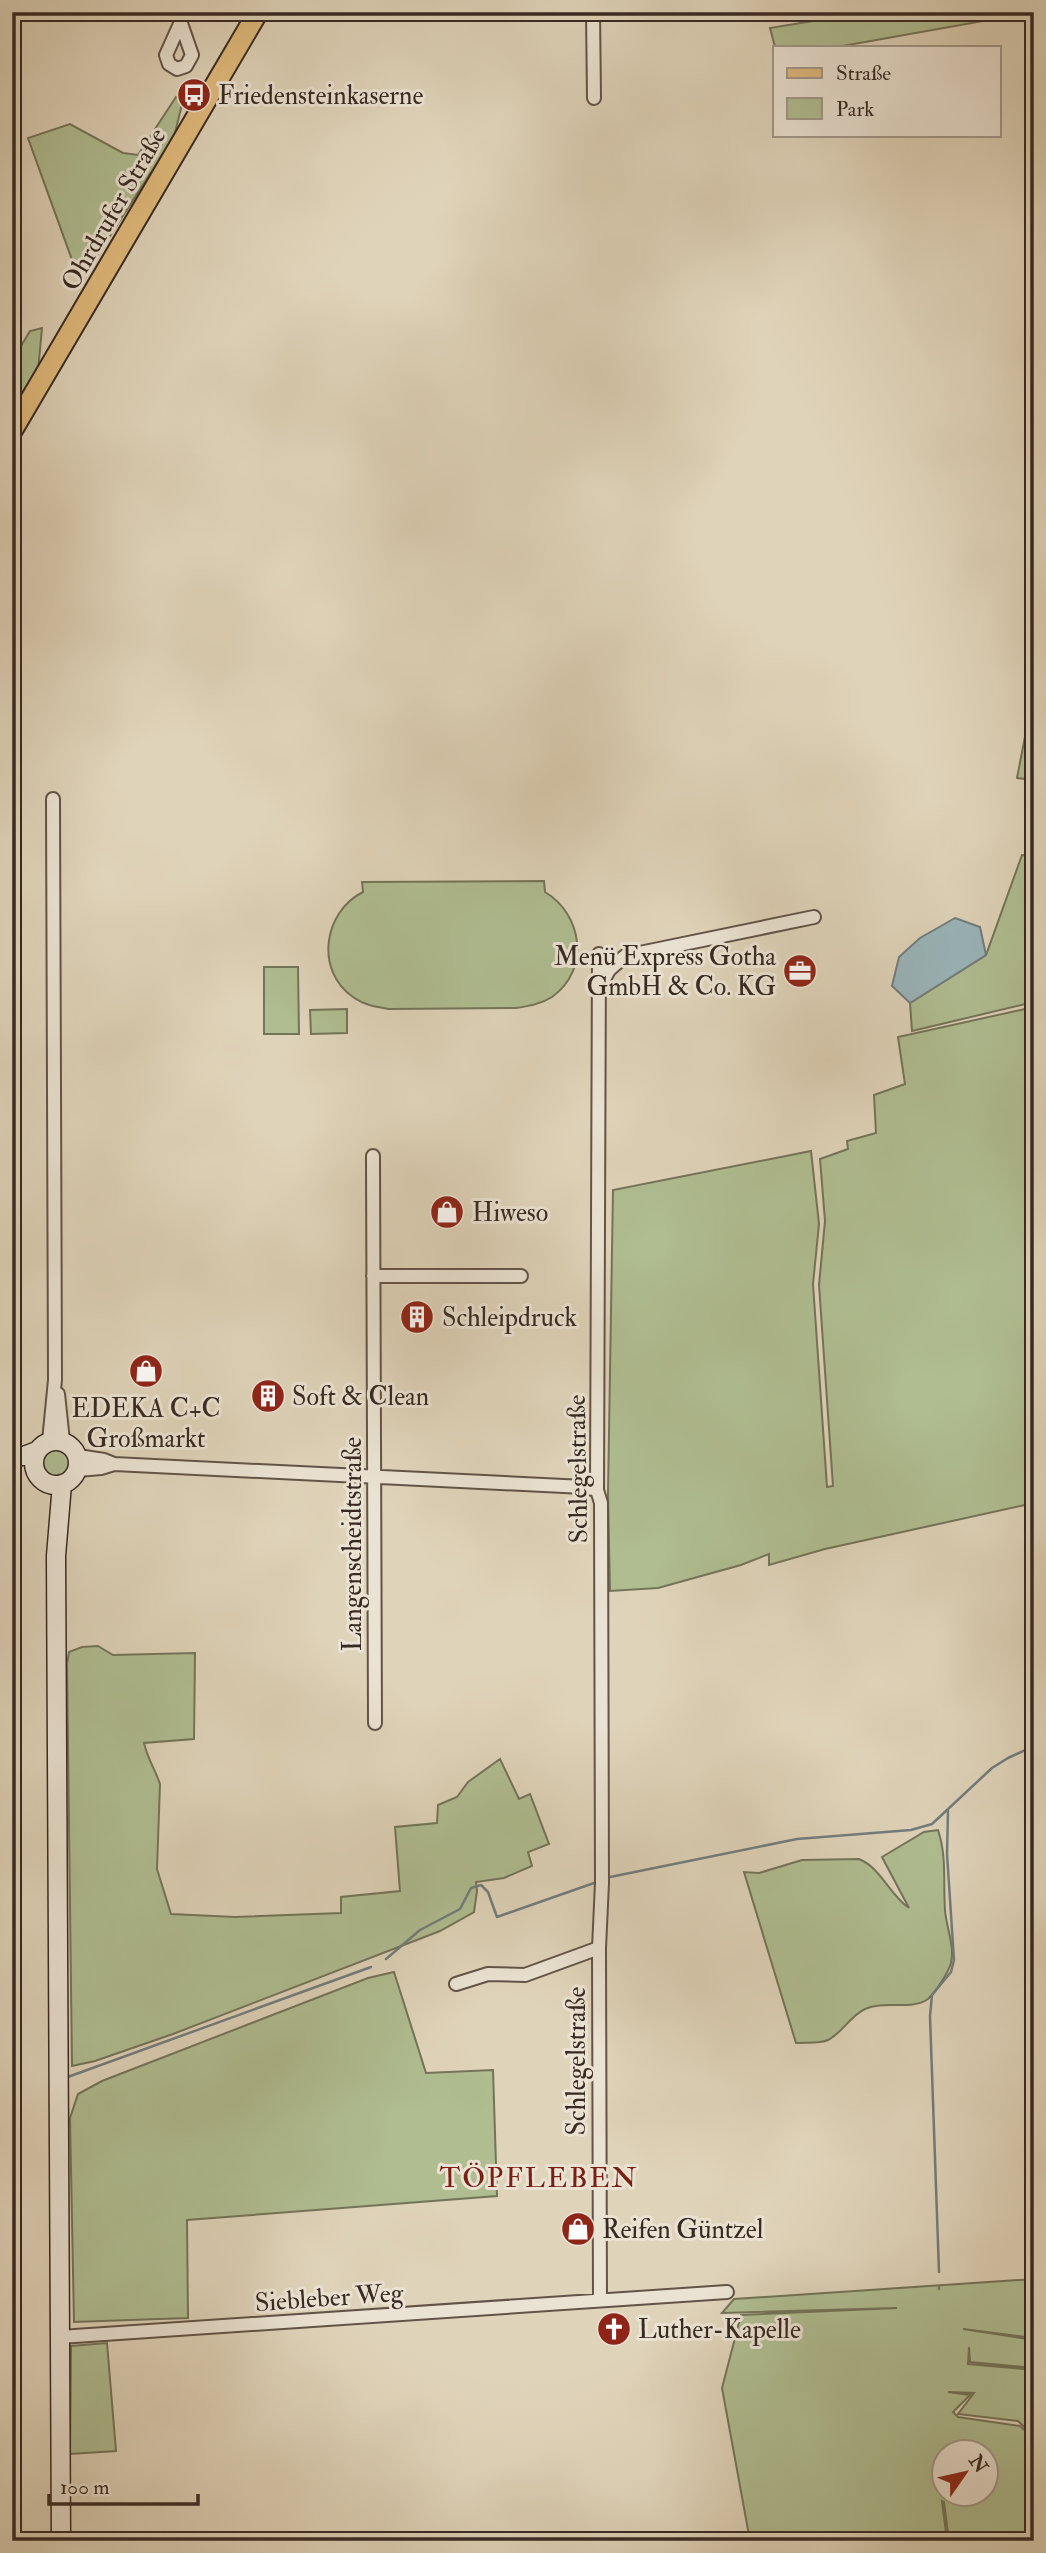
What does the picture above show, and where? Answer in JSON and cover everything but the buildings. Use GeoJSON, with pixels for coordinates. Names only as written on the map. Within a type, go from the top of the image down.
{"type":"FeatureCollection","features":[{"type":"Feature","properties":{"kind":"main road","name":"Ohrdrufer Straße"},"geometry":{"type":"LineString","coordinates":[[12,431],[258,12]]}},
{"type":"Feature","properties":{"kind":"main road"},"geometry":{"type":"LineString","coordinates":[[12,1456],[24,1456],[50,1445],[69,1444],[78,1463],[71,1479],[55,1484],[43,1481],[35,1470],[34,1457],[50,1445]]}},
{"type":"Feature","properties":{"kind":"main road"},"geometry":{"type":"LineString","coordinates":[[12,1466],[35,1470]]}},
{"type":"Feature","properties":{"kind":"main road"},"geometry":{"type":"LineString","coordinates":[[55,1484],[61,2541]]}},
{"type":"Feature","properties":{"kind":"street"},"geometry":{"type":"LineString","coordinates":[[593,12],[594,98]]}},
{"type":"Feature","properties":{"kind":"street"},"geometry":{"type":"LineString","coordinates":[[50,1445],[55,1380],[53,800]]}},
{"type":"Feature","properties":{"kind":"street"},"geometry":{"type":"LineString","coordinates":[[599,988],[609,970],[625,956],[814,917]]}},
{"type":"Feature","properties":{"kind":"street","name":"Schlegelstraße"},"geometry":{"type":"LineString","coordinates":[[600,954],[597,1490],[601,1503],[602,1883],[598,1948],[600,2300]]}},
{"type":"Feature","properties":{"kind":"street","name":"Langenscheidtstraße"},"geometry":{"type":"LineString","coordinates":[[373,1156],[376,1723]]}},
{"type":"Feature","properties":{"kind":"street"},"geometry":{"type":"LineString","coordinates":[[373,1276],[521,1276]]}},
{"type":"Feature","properties":{"kind":"street"},"geometry":{"type":"LineString","coordinates":[[78,1463],[102,1468],[114,1464],[584,1487],[597,1490]]}},
{"type":"Feature","properties":{"kind":"street","name":"Schlegelstraße"},"geometry":{"type":"LineString","coordinates":[[456,1984],[488,1975],[525,1975],[598,1948]]}},
{"type":"Feature","properties":{"kind":"street","name":"Siebleber Weg"},"geometry":{"type":"LineString","coordinates":[[60,2337],[727,2292]]}},
{"type":"Feature","properties":{"kind":"green space"},"geometry":{"type":"Polygon","coordinates":[[[868,12],[1033,12],[843,46],[775,46],[770,28],[868,12]]]}},
{"type":"Feature","properties":{"kind":"green space"},"geometry":{"type":"Polygon","coordinates":[[[176,97],[183,100],[174,137],[80,282],[28,138],[70,124],[123,153],[138,155],[176,97]]]}},
{"type":"Feature","properties":{"kind":"green space"},"geometry":{"type":"Polygon","coordinates":[[[42,328],[38,371],[12,415],[12,361],[30,331],[42,328]]]}},
{"type":"Feature","properties":{"kind":"green space"},"geometry":{"type":"Polygon","coordinates":[[[1034,690],[1034,780],[1017,778],[1034,690]]]}},
{"type":"Feature","properties":{"kind":"green space"},"geometry":{"type":"Polygon","coordinates":[[[1022,855],[1034,856],[1034,1002],[912,1031],[910,1003],[986,955],[1022,855]]]}},
{"type":"Feature","properties":{"kind":"green space"},"geometry":{"type":"Polygon","coordinates":[[[544,881],[545,892],[558,902],[574,928],[577,957],[573,972],[564,985],[544,1001],[516,1008],[389,1009],[357,1000],[341,986],[333,972],[329,958],[332,927],[339,913],[363,892],[362,882],[544,881]]]}},
{"type":"Feature","properties":{"kind":"green space"},"geometry":{"type":"Polygon","coordinates":[[[264,967],[298,967],[299,1034],[264,1034],[264,967]]]}},
{"type":"Feature","properties":{"kind":"green space"},"geometry":{"type":"Polygon","coordinates":[[[1034,1007],[1034,1503],[825,1549],[769,1565],[769,1554],[741,1565],[658,1588],[610,1591],[608,1494],[613,1190],[811,1151],[819,1224],[813,1284],[827,1487],[833,1486],[819,1285],[825,1221],[820,1159],[848,1149],[847,1141],[876,1133],[874,1095],[905,1084],[898,1037],[1034,1007]]]}},
{"type":"Feature","properties":{"kind":"green space"},"geometry":{"type":"Polygon","coordinates":[[[347,1009],[347,1033],[311,1034],[310,1010],[347,1009]]]}},
{"type":"Feature","properties":{"kind":"green space"},"geometry":{"type":"Polygon","coordinates":[[[57,1446],[69,1451],[74,1463],[69,1475],[57,1480],[45,1475],[40,1463],[45,1451],[57,1446]]]}},
{"type":"Feature","properties":{"kind":"green space"},"geometry":{"type":"Polygon","coordinates":[[[98,1646],[113,1655],[195,1653],[194,1739],[144,1743],[160,1784],[157,1869],[171,1914],[235,1917],[341,1913],[341,1897],[400,1891],[395,1827],[437,1823],[438,1805],[457,1797],[468,1782],[500,1759],[519,1799],[530,1794],[549,1844],[528,1852],[532,1866],[504,1878],[476,1882],[474,1912],[440,1931],[173,2034],[95,2061],[72,2066],[67,1664],[69,1652],[82,1647],[98,1646]]]}},
{"type":"Feature","properties":{"kind":"green space"},"geometry":{"type":"Polygon","coordinates":[[[938,1830],[944,1860],[944,1900],[952,1950],[951,1963],[941,1982],[931,1996],[921,2003],[872,2006],[860,2012],[828,2040],[796,2043],[744,1872],[759,1873],[802,1860],[859,1859],[873,1868],[909,1908],[882,1857],[924,1832],[938,1830]]]}},
{"type":"Feature","properties":{"kind":"green space"},"geometry":{"type":"Polygon","coordinates":[[[394,1972],[426,2073],[493,2070],[497,2196],[187,2220],[188,2318],[74,2322],[70,2118],[78,2094],[102,2081],[368,1978],[394,1972]]]}},
{"type":"Feature","properties":{"kind":"green space"},"geometry":{"type":"Polygon","coordinates":[[[1034,2279],[1034,2338],[963,2329],[1034,2340],[1034,2368],[970,2362],[969,2347],[968,2364],[1034,2370],[1034,2436],[1018,2421],[958,2414],[974,2393],[948,2392],[970,2395],[953,2412],[958,2417],[1020,2426],[1034,2439],[1034,2541],[949,2541],[945,2508],[1000,2508],[1000,2438],[930,2438],[930,2508],[943,2508],[947,2541],[746,2541],[749,2535],[722,2388],[741,2315],[897,2308],[722,2313],[734,2299],[1034,2279]]]}},
{"type":"Feature","properties":{"kind":"green space"},"geometry":{"type":"Polygon","coordinates":[[[107,2343],[116,2451],[70,2454],[71,2346],[107,2343]]]}},
{"type":"Feature","properties":{"kind":"water"},"geometry":{"type":"Polygon","coordinates":[[[955,918],[980,927],[986,955],[910,1003],[892,986],[899,957],[920,938],[955,918]]]}},
{"type":"Feature","properties":{"kind":"waterway"},"geometry":{"type":"LineString","coordinates":[[610,1877],[797,1839],[911,1830],[932,1824],[992,1768],[1034,1746]]}},
{"type":"Feature","properties":{"kind":"waterway"},"geometry":{"type":"LineString","coordinates":[[939,2272],[930,2016],[932,1995],[951,1972],[954,1960],[947,1854],[948,1811]]}},
{"type":"Feature","properties":{"kind":"waterway"},"geometry":{"type":"LineString","coordinates":[[386,1959],[420,1930],[460,1909],[471,1888],[481,1885],[488,1892],[497,1917],[594,1883]]}},
{"type":"Feature","properties":{"kind":"waterway"},"geometry":{"type":"LineString","coordinates":[[65,2078],[371,1967]]}},
{"type":"Feature","properties":{"kind":"waterway"},"geometry":{"type":"LineString","coordinates":[[50,2085],[51,2330]]}},
{"type":"Feature","properties":{"kind":"waterway"},"geometry":{"type":"LineString","coordinates":[[52,2488],[52,2541]]}},
{"type":"Feature","properties":{"kind":"place","name":"Friedensteinkaserne"},"geometry":{"type":"Point","coordinates":[194,95]}},
{"type":"Feature","properties":{"kind":"place","name":"Menü Express Gotha GmbH & Co. KG"},"geometry":{"type":"Point","coordinates":[800,971]}},
{"type":"Feature","properties":{"kind":"place","name":"Hiweso"},"geometry":{"type":"Point","coordinates":[447,1212]}},
{"type":"Feature","properties":{"kind":"place","name":"Schleipdruck"},"geometry":{"type":"Point","coordinates":[417,1317]}},
{"type":"Feature","properties":{"kind":"place","name":"EDEKA C+C Großmarkt"},"geometry":{"type":"Point","coordinates":[146,1371]}},
{"type":"Feature","properties":{"kind":"place","name":"Soft & Clean"},"geometry":{"type":"Point","coordinates":[268,1396]}},
{"type":"Feature","properties":{"kind":"place","name":"Reifen Güntzel"},"geometry":{"type":"Point","coordinates":[578,2229]}},
{"type":"Feature","properties":{"kind":"place","name":"Luther-Kapelle"},"geometry":{"type":"Point","coordinates":[614,2329]}},
{"type":"Feature","properties":{"kind":"district","name":"TÖPFLEBEN"},"geometry":{"type":"Point","coordinates":[539,2177]}}]}
